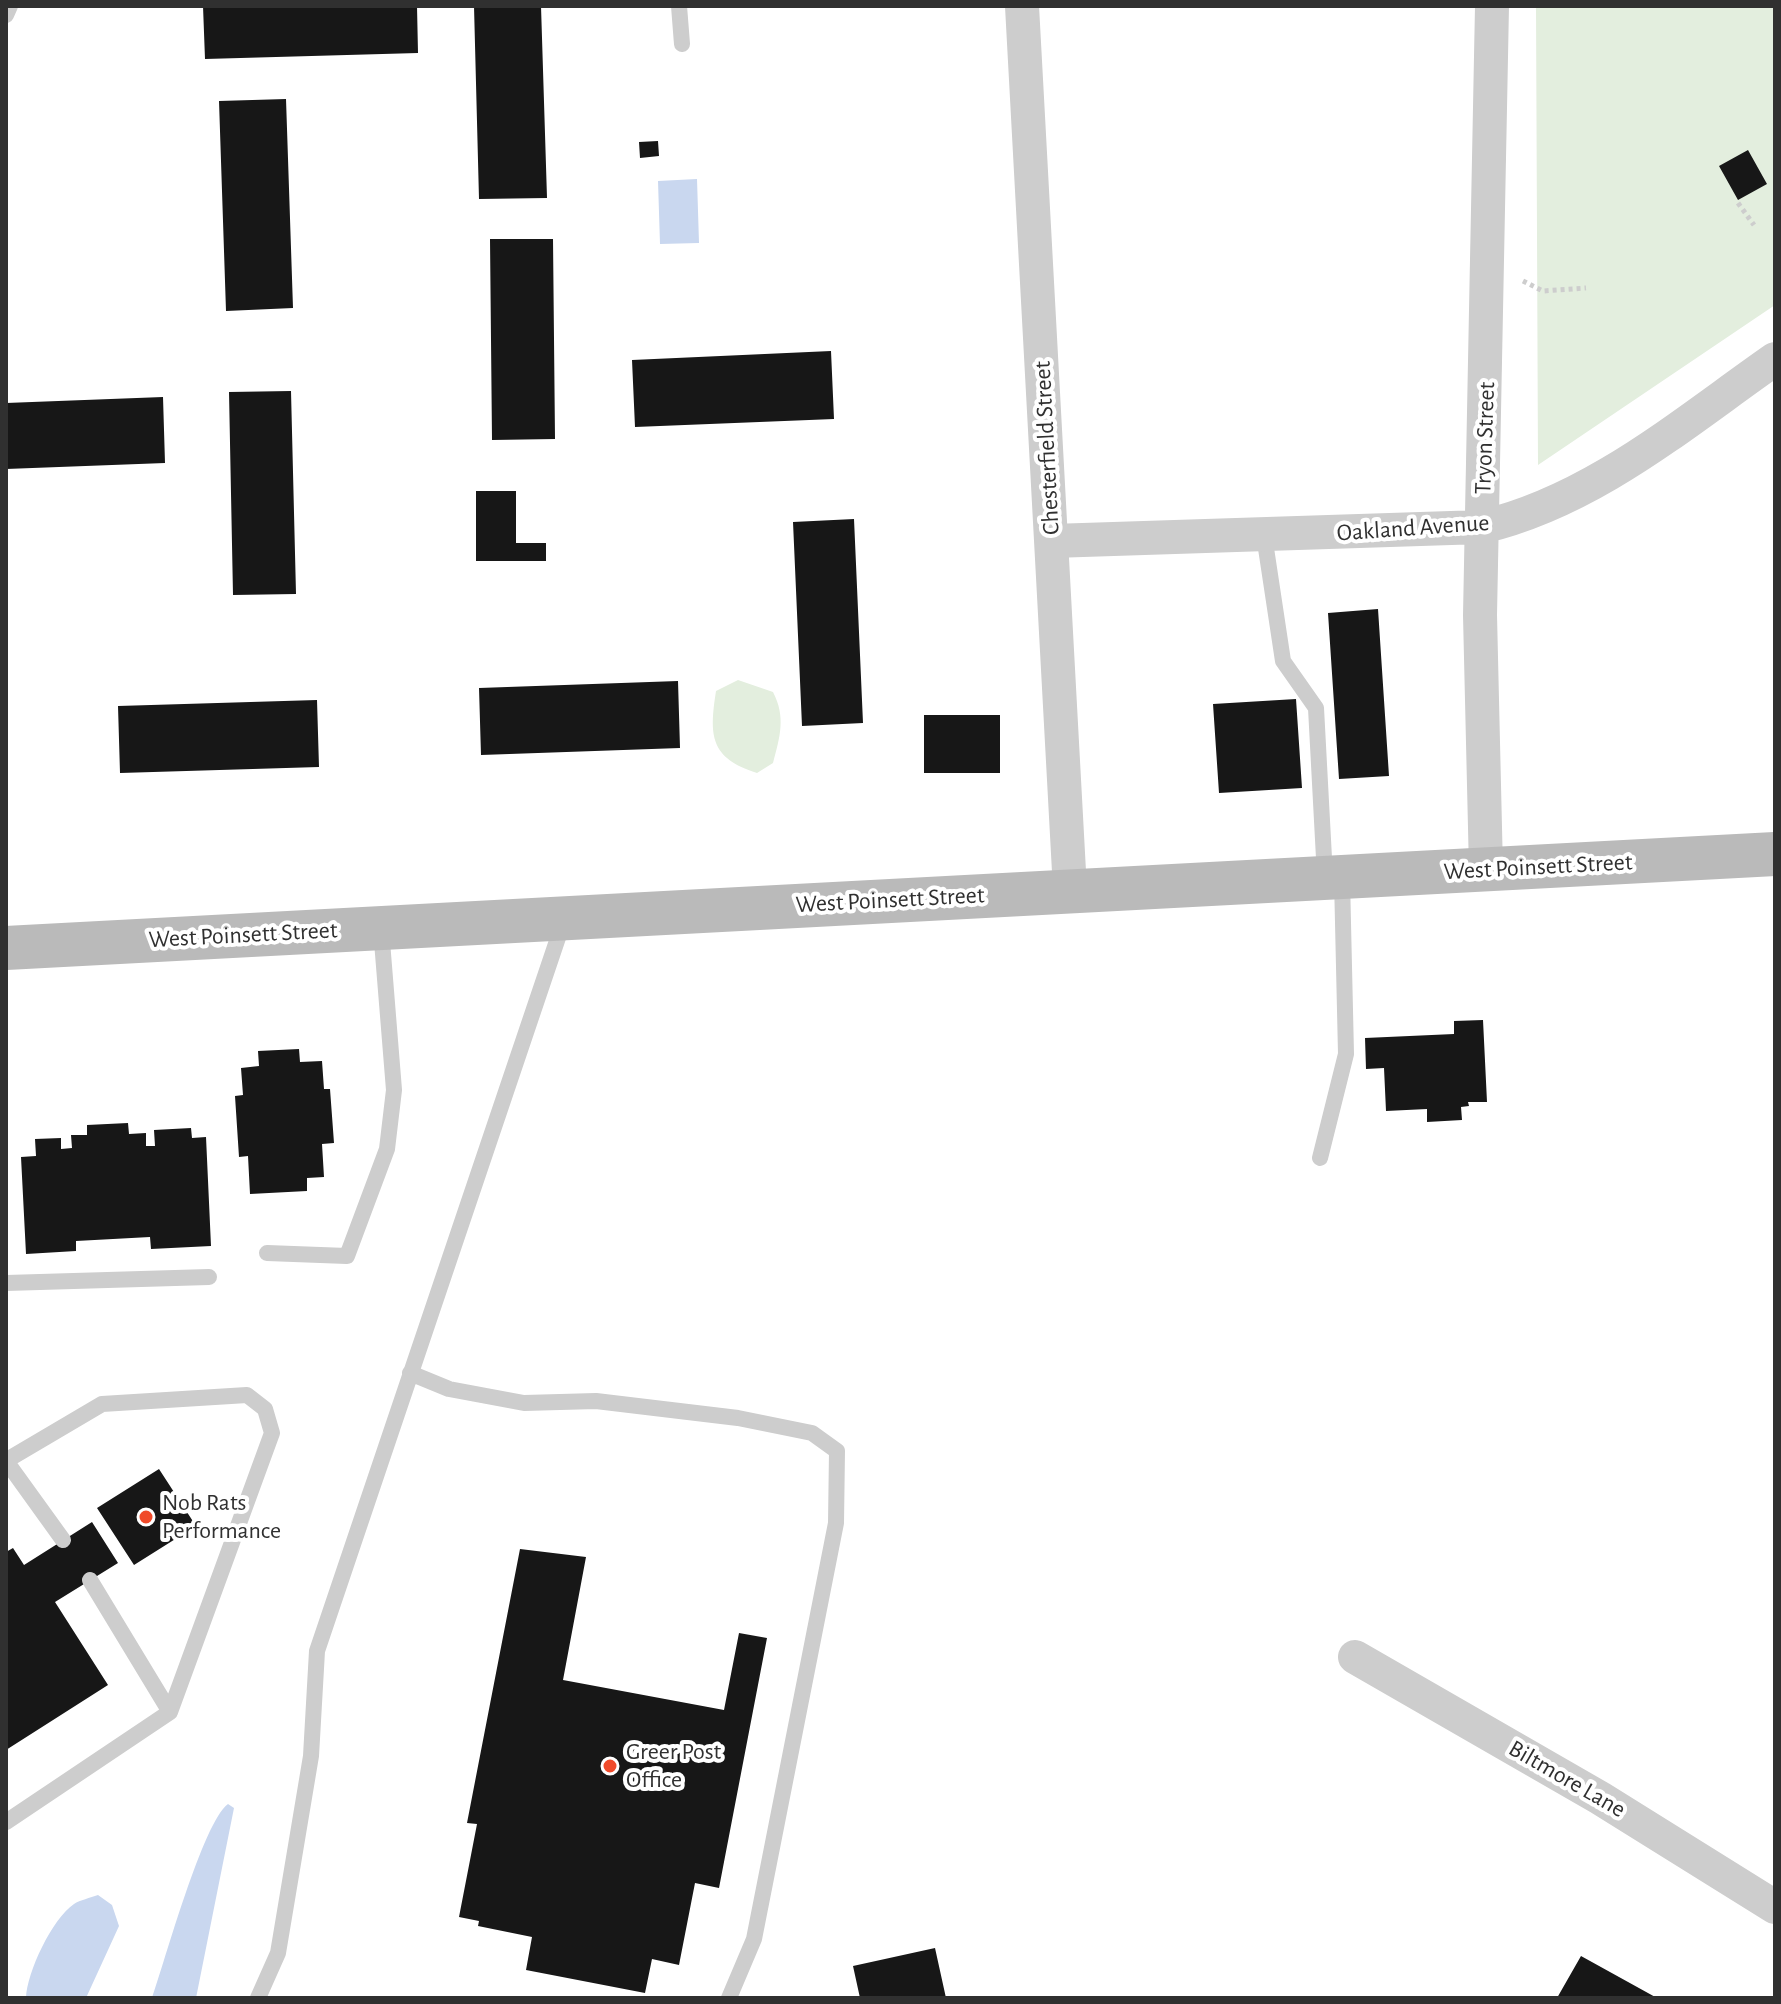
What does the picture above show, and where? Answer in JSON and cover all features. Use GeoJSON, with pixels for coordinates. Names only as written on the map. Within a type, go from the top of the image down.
{"type":"FeatureCollection","features":[{"type":"Feature","properties":{"kind":"main road","name":"West Poinsett Street"},"geometry":{"type":"LineString","coordinates":[[6,948],[1775,854]]}},
{"type":"Feature","properties":{"kind":"street","name":"Chesterfield Street"},"geometry":{"type":"LineString","coordinates":[[1022,6],[1070,890]]}},
{"type":"Feature","properties":{"kind":"street","name":"Tryon Street"},"geometry":{"type":"LineString","coordinates":[[1486,870],[1480,615],[1492,6]]}},
{"type":"Feature","properties":{"kind":"street","name":"Oakland Avenue"},"geometry":{"type":"LineString","coordinates":[[1052,541],[1482,527],[1506,522],[1586,490],[1775,359]]}},
{"type":"Feature","properties":{"kind":"street","name":"Biltmore Lane"},"geometry":{"type":"LineString","coordinates":[[1355,1657],[1600,1798],[1775,1907]]}},
{"type":"Feature","properties":{"kind":"lane"},"geometry":{"type":"LineString","coordinates":[[6,15],[10,6]]}},
{"type":"Feature","properties":{"kind":"lane"},"geometry":{"type":"LineString","coordinates":[[679,6],[682,44]]}},
{"type":"Feature","properties":{"kind":"lane"},"geometry":{"type":"LineString","coordinates":[[1264,535],[1283,661],[1316,708],[1333,877],[1346,1054],[1320,1158]]}},
{"type":"Feature","properties":{"kind":"lane"},"geometry":{"type":"LineString","coordinates":[[258,1998],[278,1953],[309,1772],[317,1651],[565,919]]}},
{"type":"Feature","properties":{"kind":"lane"},"geometry":{"type":"LineString","coordinates":[[267,1253],[347,1256],[387,1149],[394,1090],[381,928]]}},
{"type":"Feature","properties":{"kind":"lane"},"geometry":{"type":"LineString","coordinates":[[6,1283],[209,1277]]}},
{"type":"Feature","properties":{"kind":"lane"},"geometry":{"type":"LineString","coordinates":[[410,1373],[449,1389],[524,1403],[596,1401],[738,1418],[812,1433],[837,1451],[836,1523],[754,1939],[729,1998]]}},
{"type":"Feature","properties":{"kind":"lane"},"geometry":{"type":"LineString","coordinates":[[6,1822],[170,1712],[272,1433],[265,1409],[247,1395],[102,1404],[6,1460],[63,1540]]}},
{"type":"Feature","properties":{"kind":"lane"},"geometry":{"type":"LineString","coordinates":[[90,1580],[170,1712]]}},
{"type":"Feature","properties":{"kind":"path"},"geometry":{"type":"LineString","coordinates":[[1738,203],[1754,225]]}},
{"type":"Feature","properties":{"kind":"path"},"geometry":{"type":"LineString","coordinates":[[1518,277],[1543,291],[1586,288]]}},
{"type":"Feature","properties":{"kind":"green space"},"geometry":{"type":"Polygon","coordinates":[[[1536,6],[1775,6],[1775,305],[1538,465],[1536,6]]]}},
{"type":"Feature","properties":{"kind":"green space"},"geometry":{"type":"Polygon","coordinates":[[[738,680],[773,692],[781,719],[773,763],[757,773],[730,760],[716,743],[713,721],[716,691],[738,680]]]}},
{"type":"Feature","properties":{"kind":"water"},"geometry":{"type":"Polygon","coordinates":[[[697,179],[699,243],[660,244],[658,181],[697,179]]]}},
{"type":"Feature","properties":{"kind":"water"},"geometry":{"type":"Polygon","coordinates":[[[228,1804],[234,1808],[196,1998],[152,1998],[196,1864],[218,1816],[228,1804]]]}},
{"type":"Feature","properties":{"kind":"water"},"geometry":{"type":"Polygon","coordinates":[[[98,1895],[112,1905],[119,1926],[86,1998],[26,1998],[36,1961],[57,1921],[74,1904],[98,1895]]]}},
{"type":"Feature","properties":{"kind":"building"},"geometry":{"type":"Polygon","coordinates":[[[203,6],[417,6],[418,53],[205,59],[203,6]]]}},
{"type":"Feature","properties":{"kind":"building"},"geometry":{"type":"Polygon","coordinates":[[[474,6],[541,6],[547,198],[479,199],[474,6]]]}},
{"type":"Feature","properties":{"kind":"building"},"geometry":{"type":"Polygon","coordinates":[[[286,99],[293,308],[226,311],[219,101],[286,99]]]}},
{"type":"Feature","properties":{"kind":"building"},"geometry":{"type":"Polygon","coordinates":[[[658,141],[659,156],[640,158],[639,142],[658,141]]]}},
{"type":"Feature","properties":{"kind":"building"},"geometry":{"type":"Polygon","coordinates":[[[1748,150],[1767,184],[1738,200],[1719,166],[1748,150]]]}},
{"type":"Feature","properties":{"kind":"building"},"geometry":{"type":"Polygon","coordinates":[[[490,239],[553,239],[555,439],[492,440],[490,239]]]}},
{"type":"Feature","properties":{"kind":"building"},"geometry":{"type":"Polygon","coordinates":[[[831,351],[834,419],[635,427],[632,360],[831,351]]]}},
{"type":"Feature","properties":{"kind":"building"},"geometry":{"type":"Polygon","coordinates":[[[291,391],[296,594],[233,595],[229,392],[291,391]]]}},
{"type":"Feature","properties":{"kind":"building"},"geometry":{"type":"Polygon","coordinates":[[[163,397],[165,463],[6,469],[6,403],[163,397]]]}},
{"type":"Feature","properties":{"kind":"building"},"geometry":{"type":"Polygon","coordinates":[[[476,491],[516,491],[516,543],[546,543],[546,561],[476,561],[476,491]]]}},
{"type":"Feature","properties":{"kind":"building"},"geometry":{"type":"Polygon","coordinates":[[[854,519],[863,723],[802,726],[793,522],[854,519]]]}},
{"type":"Feature","properties":{"kind":"building"},"geometry":{"type":"Polygon","coordinates":[[[1378,609],[1389,776],[1339,779],[1328,613],[1378,609]]]}},
{"type":"Feature","properties":{"kind":"building"},"geometry":{"type":"Polygon","coordinates":[[[678,681],[680,748],[481,755],[479,688],[678,681]]]}},
{"type":"Feature","properties":{"kind":"building"},"geometry":{"type":"Polygon","coordinates":[[[1296,699],[1302,788],[1219,793],[1213,704],[1296,699]]]}},
{"type":"Feature","properties":{"kind":"building"},"geometry":{"type":"Polygon","coordinates":[[[317,700],[319,767],[120,773],[118,706],[317,700]]]}},
{"type":"Feature","properties":{"kind":"building"},"geometry":{"type":"Polygon","coordinates":[[[924,715],[1000,715],[1000,773],[924,773],[924,715]]]}},
{"type":"Feature","properties":{"kind":"building"},"geometry":{"type":"Polygon","coordinates":[[[1483,1020],[1487,1102],[1468,1102],[1469,1106],[1461,1107],[1462,1120],[1427,1122],[1427,1109],[1386,1111],[1384,1068],[1366,1069],[1365,1038],[1454,1034],[1454,1021],[1483,1020]]]}},
{"type":"Feature","properties":{"kind":"building"},"geometry":{"type":"Polygon","coordinates":[[[299,1049],[300,1062],[322,1061],[324,1089],[330,1089],[334,1143],[322,1144],[324,1177],[307,1178],[307,1191],[250,1194],[248,1156],[239,1157],[235,1096],[243,1095],[241,1068],[259,1066],[258,1051],[299,1049]]]}},
{"type":"Feature","properties":{"kind":"building"},"geometry":{"type":"Polygon","coordinates":[[[128,1123],[129,1134],[146,1133],[146,1146],[155,1146],[154,1130],[191,1128],[192,1138],[206,1137],[211,1246],[151,1249],[150,1237],[76,1241],[76,1251],[26,1254],[21,1157],[36,1156],[35,1139],[61,1138],[61,1149],[72,1148],[71,1135],[87,1135],[87,1125],[128,1123]]]}},
{"type":"Feature","properties":{"kind":"building","name":"Nob Rats Performance"},"geometry":{"type":"Polygon","coordinates":[[[159,1469],[196,1526],[134,1565],[97,1508],[159,1469]]]}},
{"type":"Feature","properties":{"kind":"building"},"geometry":{"type":"Polygon","coordinates":[[[92,1522],[118,1563],[55,1602],[108,1685],[6,1750],[6,1552],[13,1548],[24,1565],[92,1522]]]}},
{"type":"Feature","properties":{"kind":"building","name":"Greer Post Office"},"geometry":{"type":"Polygon","coordinates":[[[520,1549],[586,1557],[563,1680],[724,1710],[739,1633],[767,1638],[719,1888],[695,1883],[679,1965],[652,1959],[645,1993],[526,1970],[532,1937],[478,1926],[479,1921],[459,1917],[477,1824],[467,1823],[520,1549]]]}},
{"type":"Feature","properties":{"kind":"building"},"geometry":{"type":"Polygon","coordinates":[[[935,1948],[946,1998],[860,1998],[853,1966],[935,1948]]]}},
{"type":"Feature","properties":{"kind":"building"},"geometry":{"type":"Polygon","coordinates":[[[1581,1956],[1657,1998],[1557,1998],[1581,1956]]]}},
{"type":"Feature","properties":{"kind":"place","name":"Nob Rats Performance"},"geometry":{"type":"Point","coordinates":[146,1517]}},
{"type":"Feature","properties":{"kind":"place","name":"Greer Post Office"},"geometry":{"type":"Point","coordinates":[610,1766]}}]}
